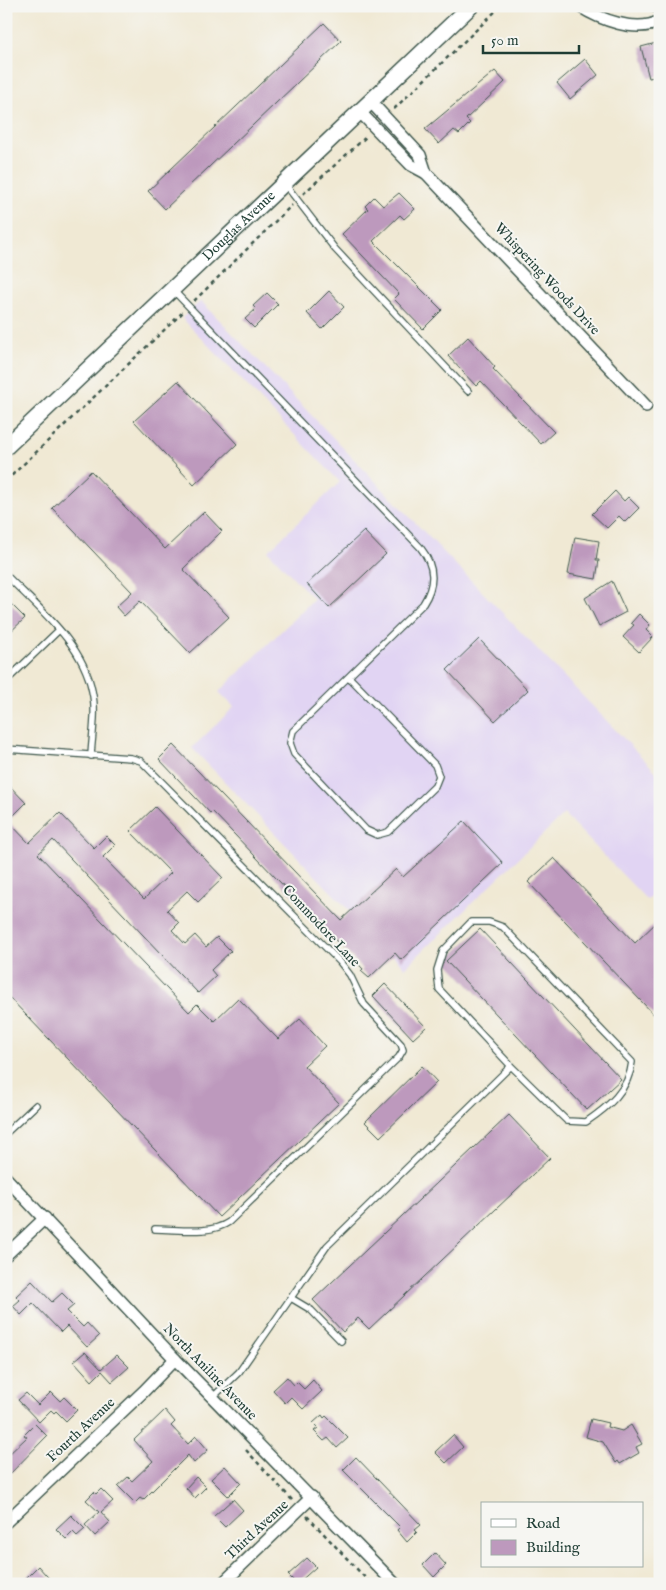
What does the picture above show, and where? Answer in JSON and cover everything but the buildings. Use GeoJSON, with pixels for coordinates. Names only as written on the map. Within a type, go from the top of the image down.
{"type":"FeatureCollection","features":[{"type":"Feature","properties":{"kind":"street","name":"Douglas Avenue"},"geometry":{"type":"LineString","coordinates":[[6,447],[471,6]]}},
{"type":"Feature","properties":{"kind":"street"},"geometry":{"type":"LineString","coordinates":[[579,6],[594,15],[615,22],[636,25],[654,24],[660,21]]}},
{"type":"Feature","properties":{"kind":"street"},"geometry":{"type":"LineString","coordinates":[[655,6],[660,8]]}},
{"type":"Feature","properties":{"kind":"street","name":"Whispering Woods Drive"},"geometry":{"type":"LineString","coordinates":[[365,107],[386,119],[420,155],[426,173]]}},
{"type":"Feature","properties":{"kind":"street","name":"Whispering Woods Drive"},"geometry":{"type":"LineString","coordinates":[[365,107],[376,128],[411,165],[426,173],[646,406]]}},
{"type":"Feature","properties":{"kind":"street","name":"North Aniline Avenue"},"geometry":{"type":"LineString","coordinates":[[6,1178],[175,1359],[395,1584]]}},
{"type":"Feature","properties":{"kind":"street"},"geometry":{"type":"LineString","coordinates":[[6,1255],[45,1218]]}},
{"type":"Feature","properties":{"kind":"street","name":"Fourth Avenue"},"geometry":{"type":"LineString","coordinates":[[6,1522],[144,1392],[175,1359]]}},
{"type":"Feature","properties":{"kind":"street","name":"Third Avenue"},"geometry":{"type":"LineString","coordinates":[[222,1584],[312,1497]]}},
{"type":"Feature","properties":{"kind":"lane"},"geometry":{"type":"LineString","coordinates":[[284,182],[335,249],[468,391]]}},
{"type":"Feature","properties":{"kind":"lane"},"geometry":{"type":"LineString","coordinates":[[172,289],[420,547],[429,562],[433,579],[428,596],[423,604],[293,731],[290,743],[294,754],[366,830],[377,835],[388,832],[435,786],[439,776],[435,765],[349,677]]}},
{"type":"Feature","properties":{"kind":"lane"},"geometry":{"type":"LineString","coordinates":[[6,575],[59,630],[80,661],[92,690],[91,756]]}},
{"type":"Feature","properties":{"kind":"lane"},"geometry":{"type":"LineString","coordinates":[[6,681],[59,630]]}},
{"type":"Feature","properties":{"kind":"lane","name":"Commodore Lane"},"geometry":{"type":"LineString","coordinates":[[6,749],[131,758],[141,761],[340,962],[350,975],[364,1004],[401,1044],[403,1050],[399,1057],[229,1222],[220,1228],[210,1230],[155,1229]]}},
{"type":"Feature","properties":{"kind":"lane"},"geometry":{"type":"LineString","coordinates":[[471,922],[489,922],[503,927],[632,1062],[631,1074],[624,1090],[586,1122],[567,1121],[511,1066],[439,989],[437,970],[443,951],[471,922]]}},
{"type":"Feature","properties":{"kind":"lane"},"geometry":{"type":"LineString","coordinates":[[213,1396],[239,1372],[327,1246],[511,1066]]}},
{"type":"Feature","properties":{"kind":"lane"},"geometry":{"type":"LineString","coordinates":[[6,1133],[36,1105]]}},
{"type":"Feature","properties":{"kind":"lane"},"geometry":{"type":"LineString","coordinates":[[291,1298],[311,1310],[340,1341]]}},
{"type":"Feature","properties":{"kind":"path"},"geometry":{"type":"LineString","coordinates":[[386,119],[396,105],[501,6]]}},
{"type":"Feature","properties":{"kind":"path"},"geometry":{"type":"LineString","coordinates":[[6,481],[298,199],[376,128]]}},
{"type":"Feature","properties":{"kind":"shaded area"},"geometry":{"type":"Polygon","coordinates":[[[201,301],[660,776],[660,887],[647,900],[564,814],[405,968],[192,748],[234,707],[219,692],[314,599],[268,551],[340,482],[182,318],[201,301]]]}}]}
